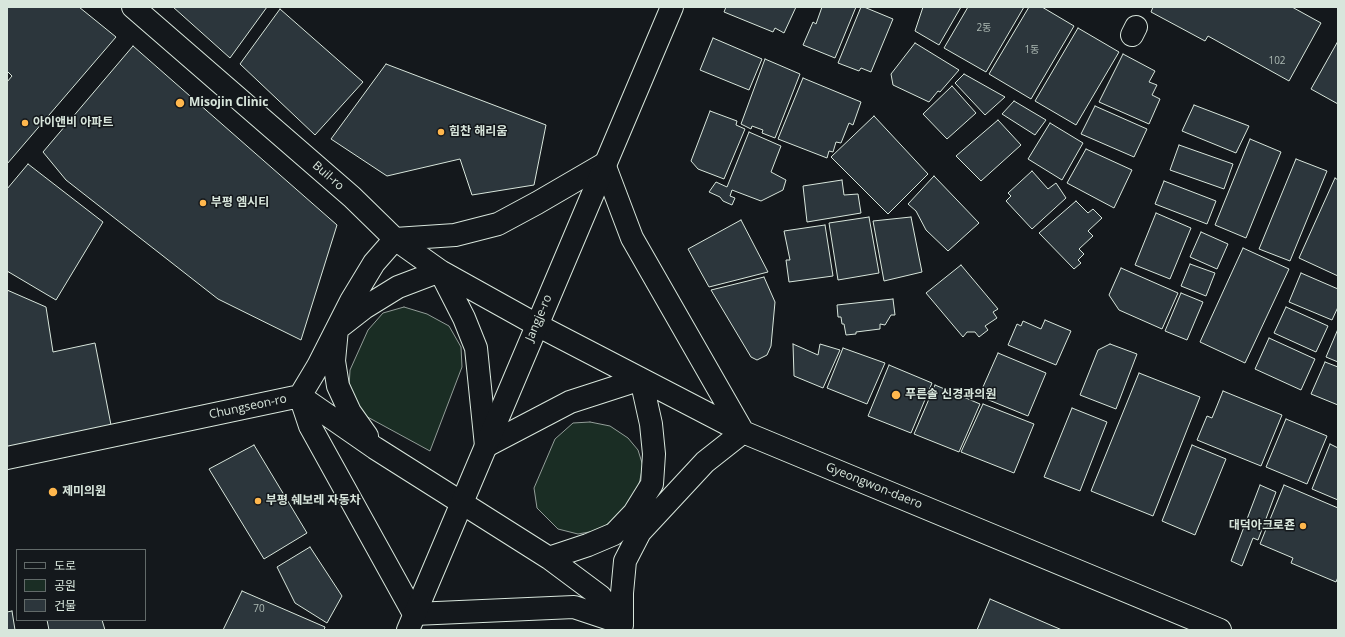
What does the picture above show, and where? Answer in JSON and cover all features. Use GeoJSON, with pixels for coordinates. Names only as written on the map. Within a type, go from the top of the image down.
{"type":"FeatureCollection","features":[{"type":"Feature","properties":{"kind":"street","name":"Buil-ro"},"geometry":{"type":"LineString","coordinates":[[132,7],[352,197],[396,239],[440,271],[536,325]]}},
{"type":"Feature","properties":{"kind":"street","name":"Jangje-ro"},"geometry":{"type":"LineString","coordinates":[[411,622],[604,164],[672,7]]}},
{"type":"Feature","properties":{"kind":"street"},"geometry":{"type":"LineString","coordinates":[[604,164],[632,238],[743,432],[705,462],[640,532],[625,561],[622,593],[623,627],[574,607],[411,622],[310,426],[300,396],[318,366],[351,301],[374,263],[396,239],[455,235],[498,224],[604,164]]}},
{"type":"Feature","properties":{"kind":"street"},"geometry":{"type":"LineString","coordinates":[[375,448],[350,412],[338,386],[334,361],[337,329],[364,308],[398,287],[440,271],[464,318],[476,348],[486,446],[570,402],[641,379],[651,424],[654,454],[652,484],[634,513],[614,534],[550,558]]}},
{"type":"Feature","properties":{"kind":"street","name":"Gyeongwon-daero"},"geometry":{"type":"LineString","coordinates":[[536,325],[743,432],[1220,630]]}},
{"type":"Feature","properties":{"kind":"street","name":"Chungseon-ro"},"geometry":{"type":"LineString","coordinates":[[7,458],[300,396],[375,448],[550,558],[600,596],[623,627]]}},
{"type":"Feature","properties":{"kind":"green space"},"geometry":{"type":"Polygon","coordinates":[[[404,307],[427,314],[449,326],[461,347],[462,367],[430,451],[362,414],[349,388],[350,370],[368,330],[383,313],[404,307]]]}},
{"type":"Feature","properties":{"kind":"green space"},"geometry":{"type":"Polygon","coordinates":[[[590,422],[610,426],[628,438],[638,450],[643,466],[637,493],[614,519],[600,530],[578,534],[558,529],[537,508],[534,488],[555,439],[573,423],[590,422]]]}},
{"type":"Feature","properties":{"kind":"building","name":"아이앤비 아파트"},"geometry":{"type":"Polygon","coordinates":[[[7,7],[79,7],[116,37],[7,164],[7,82],[12,76],[7,71],[7,7]]]}},
{"type":"Feature","properties":{"kind":"building"},"geometry":{"type":"Polygon","coordinates":[[[173,7],[267,7],[230,58],[173,7]]]}},
{"type":"Feature","properties":{"kind":"building"},"geometry":{"type":"Polygon","coordinates":[[[726,7],[796,7],[784,33],[775,28],[773,32],[724,12],[726,7]]]}},
{"type":"Feature","properties":{"kind":"building"},"geometry":{"type":"Polygon","coordinates":[[[822,7],[856,7],[835,58],[803,45],[813,22],[816,24],[822,7]]]}},
{"type":"Feature","properties":{"kind":"building"},"geometry":{"type":"Polygon","coordinates":[[[861,7],[893,19],[871,72],[861,68],[859,71],[838,63],[861,7]]]}},
{"type":"Feature","properties":{"kind":"building"},"geometry":{"type":"Polygon","coordinates":[[[923,7],[961,7],[939,45],[915,31],[923,7]]]}},
{"type":"Feature","properties":{"kind":"building"},"geometry":{"type":"Polygon","coordinates":[[[968,7],[1024,7],[986,72],[944,48],[968,7]]]}},
{"type":"Feature","properties":{"kind":"building"},"geometry":{"type":"Polygon","coordinates":[[[1029,7],[1042,7],[1074,26],[1031,99],[989,74],[1029,7]]]}},
{"type":"Feature","properties":{"kind":"building"},"geometry":{"type":"Polygon","coordinates":[[[1153,7],[1292,7],[1321,23],[1289,81],[1208,36],[1205,41],[1151,12],[1153,7]]]}},
{"type":"Feature","properties":{"kind":"building"},"geometry":{"type":"Polygon","coordinates":[[[280,9],[363,82],[315,135],[240,64],[280,9]]]}},
{"type":"Feature","properties":{"kind":"building"},"geometry":{"type":"Polygon","coordinates":[[[1078,28],[1119,52],[1076,125],[1035,101],[1078,28]]]}},
{"type":"Feature","properties":{"kind":"building"},"geometry":{"type":"Polygon","coordinates":[[[713,38],[762,59],[749,90],[700,70],[713,38]]]}},
{"type":"Feature","properties":{"kind":"building"},"geometry":{"type":"Polygon","coordinates":[[[1338,41],[1338,104],[1311,89],[1338,41]]]}},
{"type":"Feature","properties":{"kind":"building"},"geometry":{"type":"Polygon","coordinates":[[[915,43],[959,70],[929,102],[893,85],[891,74],[915,43]]]}},
{"type":"Feature","properties":{"kind":"building","name":"부평 엠시티"},"geometry":{"type":"Polygon","coordinates":[[[133,46],[337,225],[301,340],[218,299],[66,180],[43,152],[133,46]]]}},
{"type":"Feature","properties":{"kind":"building"},"geometry":{"type":"Polygon","coordinates":[[[1123,54],[1155,71],[1149,82],[1157,85],[1152,95],[1160,99],[1149,124],[1099,102],[1123,54]]]}},
{"type":"Feature","properties":{"kind":"building"},"geometry":{"type":"Polygon","coordinates":[[[765,59],[800,74],[775,138],[762,133],[763,130],[752,126],[751,129],[741,124],[765,59]]]}},
{"type":"Feature","properties":{"kind":"building","name":"힘찬 해리움"},"geometry":{"type":"Polygon","coordinates":[[[386,64],[546,125],[534,185],[472,195],[460,159],[387,176],[331,139],[386,64]]]}},
{"type":"Feature","properties":{"kind":"building"},"geometry":{"type":"Polygon","coordinates":[[[964,74],[1005,97],[985,115],[955,83],[964,74]]]}},
{"type":"Feature","properties":{"kind":"building"},"geometry":{"type":"Polygon","coordinates":[[[803,78],[861,102],[853,125],[849,123],[841,143],[836,142],[833,152],[829,151],[827,158],[778,139],[803,78]]]}},
{"type":"Feature","properties":{"kind":"building"},"geometry":{"type":"Polygon","coordinates":[[[952,86],[976,113],[947,139],[923,114],[952,86]]]}},
{"type":"Feature","properties":{"kind":"building"},"geometry":{"type":"Polygon","coordinates":[[[1014,101],[1046,120],[1035,135],[1002,114],[1014,101]]]}},
{"type":"Feature","properties":{"kind":"building"},"geometry":{"type":"Polygon","coordinates":[[[1194,105],[1249,126],[1236,153],[1182,131],[1194,105]]]}},
{"type":"Feature","properties":{"kind":"building"},"geometry":{"type":"Polygon","coordinates":[[[1095,106],[1147,129],[1134,157],[1081,134],[1095,106]]]}},
{"type":"Feature","properties":{"kind":"building"},"geometry":{"type":"Polygon","coordinates":[[[710,111],[737,121],[736,125],[745,129],[724,179],[698,169],[691,161],[710,111]]]}},
{"type":"Feature","properties":{"kind":"building"},"geometry":{"type":"Polygon","coordinates":[[[874,116],[928,174],[888,214],[831,157],[874,116]]]}},
{"type":"Feature","properties":{"kind":"building"},"geometry":{"type":"Polygon","coordinates":[[[998,120],[1021,145],[981,181],[956,156],[998,120]]]}},
{"type":"Feature","properties":{"kind":"building"},"geometry":{"type":"Polygon","coordinates":[[[1050,123],[1083,143],[1062,180],[1028,159],[1050,123]]]}},
{"type":"Feature","properties":{"kind":"building"},"geometry":{"type":"Polygon","coordinates":[[[749,132],[781,146],[771,172],[786,180],[783,190],[761,201],[732,190],[730,196],[735,198],[732,205],[709,192],[716,182],[727,187],[749,132]]]}},
{"type":"Feature","properties":{"kind":"building"},"geometry":{"type":"Polygon","coordinates":[[[1250,139],[1281,152],[1246,238],[1215,225],[1250,139]]]}},
{"type":"Feature","properties":{"kind":"building"},"geometry":{"type":"Polygon","coordinates":[[[1179,145],[1233,164],[1224,189],[1170,170],[1179,145]]]}},
{"type":"Feature","properties":{"kind":"building"},"geometry":{"type":"Polygon","coordinates":[[[1086,149],[1132,170],[1114,208],[1067,183],[1086,149]]]}},
{"type":"Feature","properties":{"kind":"building"},"geometry":{"type":"Polygon","coordinates":[[[1296,159],[1327,171],[1290,261],[1259,249],[1296,159]]]}},
{"type":"Feature","properties":{"kind":"building"},"geometry":{"type":"Polygon","coordinates":[[[28,164],[103,222],[56,300],[7,271],[7,189],[28,164]]]}},
{"type":"Feature","properties":{"kind":"building"},"geometry":{"type":"Polygon","coordinates":[[[1032,171],[1048,189],[1056,183],[1066,198],[1032,229],[1006,201],[1011,196],[1008,193],[1032,171]]]}},
{"type":"Feature","properties":{"kind":"building"},"geometry":{"type":"Polygon","coordinates":[[[934,176],[979,223],[948,251],[926,230],[916,211],[908,204],[934,176]]]}},
{"type":"Feature","properties":{"kind":"building"},"geometry":{"type":"Polygon","coordinates":[[[1335,178],[1338,180],[1338,276],[1299,258],[1335,178]]]}},
{"type":"Feature","properties":{"kind":"building"},"geometry":{"type":"Polygon","coordinates":[[[842,180],[844,195],[858,194],[861,213],[807,222],[803,186],[842,180]]]}},
{"type":"Feature","properties":{"kind":"building"},"geometry":{"type":"Polygon","coordinates":[[[1164,181],[1216,201],[1207,224],[1155,204],[1164,181]]]}},
{"type":"Feature","properties":{"kind":"building"},"geometry":{"type":"Polygon","coordinates":[[[1076,201],[1088,213],[1093,209],[1102,218],[1088,231],[1093,236],[1079,249],[1084,254],[1078,260],[1081,263],[1074,269],[1039,233],[1076,201]]]}},
{"type":"Feature","properties":{"kind":"building"},"geometry":{"type":"Polygon","coordinates":[[[1156,213],[1191,228],[1170,279],[1135,265],[1156,213]]]}},
{"type":"Feature","properties":{"kind":"building"},"geometry":{"type":"Polygon","coordinates":[[[869,217],[879,273],[838,280],[829,223],[869,217]]]}},
{"type":"Feature","properties":{"kind":"building"},"geometry":{"type":"Polygon","coordinates":[[[911,217],[922,272],[884,281],[873,221],[911,217]]]}},
{"type":"Feature","properties":{"kind":"building"},"geometry":{"type":"Polygon","coordinates":[[[741,220],[768,272],[709,287],[688,249],[741,220]]]}},
{"type":"Feature","properties":{"kind":"building"},"geometry":{"type":"Polygon","coordinates":[[[825,225],[833,276],[789,282],[786,260],[790,260],[784,231],[825,225]]]}},
{"type":"Feature","properties":{"kind":"building"},"geometry":{"type":"Polygon","coordinates":[[[1201,232],[1228,244],[1217,269],[1190,257],[1201,232]]]}},
{"type":"Feature","properties":{"kind":"building"},"geometry":{"type":"Polygon","coordinates":[[[1243,248],[1289,269],[1245,363],[1200,342],[1243,248]]]}},
{"type":"Feature","properties":{"kind":"building"},"geometry":{"type":"Polygon","coordinates":[[[1190,264],[1215,273],[1206,296],[1181,286],[1190,264]]]}},
{"type":"Feature","properties":{"kind":"building"},"geometry":{"type":"Polygon","coordinates":[[[961,265],[998,309],[993,312],[997,318],[985,326],[988,330],[979,337],[975,332],[967,332],[963,337],[926,293],[961,265]]]}},
{"type":"Feature","properties":{"kind":"building"},"geometry":{"type":"Polygon","coordinates":[[[1121,268],[1178,293],[1162,329],[1119,310],[1109,295],[1121,268]]]}},
{"type":"Feature","properties":{"kind":"building"},"geometry":{"type":"Polygon","coordinates":[[[1301,273],[1338,289],[1338,307],[1332,320],[1289,302],[1301,273]]]}},
{"type":"Feature","properties":{"kind":"building"},"geometry":{"type":"Polygon","coordinates":[[[764,277],[775,302],[771,346],[767,355],[757,360],[751,357],[711,290],[764,277]]]}},
{"type":"Feature","properties":{"kind":"building"},"geometry":{"type":"Polygon","coordinates":[[[7,290],[46,307],[53,352],[95,343],[111,425],[8,448],[7,290]]]}},
{"type":"Feature","properties":{"kind":"building"},"geometry":{"type":"Polygon","coordinates":[[[1181,293],[1203,302],[1187,340],[1165,331],[1181,293]]]}},
{"type":"Feature","properties":{"kind":"building"},"geometry":{"type":"Polygon","coordinates":[[[893,299],[895,315],[891,315],[885,325],[880,324],[880,329],[856,332],[856,334],[846,335],[841,317],[838,317],[837,305],[893,299]]]}},
{"type":"Feature","properties":{"kind":"building"},"geometry":{"type":"Polygon","coordinates":[[[1286,307],[1328,326],[1316,352],[1274,333],[1286,307]]]}},
{"type":"Feature","properties":{"kind":"building"},"geometry":{"type":"Polygon","coordinates":[[[1045,320],[1071,331],[1056,365],[1008,345],[1017,324],[1021,326],[1023,321],[1041,329],[1045,320]]]}},
{"type":"Feature","properties":{"kind":"building"},"geometry":{"type":"Polygon","coordinates":[[[1338,329],[1338,362],[1326,357],[1338,329]]]}},
{"type":"Feature","properties":{"kind":"building"},"geometry":{"type":"Polygon","coordinates":[[[1269,338],[1315,359],[1301,390],[1255,369],[1269,338]]]}},
{"type":"Feature","properties":{"kind":"building"},"geometry":{"type":"Polygon","coordinates":[[[793,344],[818,355],[820,344],[840,350],[823,388],[794,376],[793,344]]]}},
{"type":"Feature","properties":{"kind":"building"},"geometry":{"type":"Polygon","coordinates":[[[1110,344],[1137,354],[1116,409],[1080,395],[1098,350],[1110,344]]]}},
{"type":"Feature","properties":{"kind":"building"},"geometry":{"type":"Polygon","coordinates":[[[843,348],[885,363],[867,404],[827,388],[843,348]]]}},
{"type":"Feature","properties":{"kind":"building"},"geometry":{"type":"Polygon","coordinates":[[[998,353],[1046,373],[1028,416],[979,396],[998,353]]]}},
{"type":"Feature","properties":{"kind":"building"},"geometry":{"type":"Polygon","coordinates":[[[1325,362],[1338,367],[1338,405],[1311,394],[1325,362]]]}},
{"type":"Feature","properties":{"kind":"building"},"geometry":{"type":"Polygon","coordinates":[[[889,365],[932,383],[911,433],[868,416],[889,365]]]}},
{"type":"Feature","properties":{"kind":"building"},"geometry":{"type":"Polygon","coordinates":[[[1139,373],[1200,397],[1153,516],[1091,491],[1139,373]]]}},
{"type":"Feature","properties":{"kind":"building"},"geometry":{"type":"Polygon","coordinates":[[[935,385],[980,404],[959,452],[914,434],[935,385]]]}},
{"type":"Feature","properties":{"kind":"building"},"geometry":{"type":"Polygon","coordinates":[[[1223,391],[1282,415],[1261,466],[1197,440],[1207,416],[1212,418],[1223,391]]]}},
{"type":"Feature","properties":{"kind":"building"},"geometry":{"type":"Polygon","coordinates":[[[983,404],[1034,424],[1014,473],[961,452],[983,404]]]}},
{"type":"Feature","properties":{"kind":"building"},"geometry":{"type":"Polygon","coordinates":[[[1072,408],[1107,422],[1080,491],[1044,477],[1072,408]]]}},
{"type":"Feature","properties":{"kind":"building"},"geometry":{"type":"Polygon","coordinates":[[[1286,419],[1327,436],[1307,484],[1266,467],[1286,419]]]}},
{"type":"Feature","properties":{"kind":"building"},"geometry":{"type":"Polygon","coordinates":[[[1330,444],[1338,448],[1338,500],[1312,489],[1330,444]]]}},
{"type":"Feature","properties":{"kind":"building","name":"부평 쉐보레 자동차"},"geometry":{"type":"Polygon","coordinates":[[[254,445],[307,533],[264,559],[209,469],[254,445]]]}},
{"type":"Feature","properties":{"kind":"building"},"geometry":{"type":"Polygon","coordinates":[[[1192,445],[1226,459],[1195,535],[1162,521],[1192,445]]]}},
{"type":"Feature","properties":{"kind":"building"},"geometry":{"type":"Polygon","coordinates":[[[1260,485],[1276,492],[1258,540],[1253,538],[1242,566],[1231,561],[1260,485]]]}},
{"type":"Feature","properties":{"kind":"building","name":"대덕아크로죤"},"geometry":{"type":"Polygon","coordinates":[[[1284,485],[1338,508],[1338,577],[1336,582],[1291,563],[1293,558],[1260,544],[1284,485]]]}},
{"type":"Feature","properties":{"kind":"building"},"geometry":{"type":"Polygon","coordinates":[[[310,547],[342,596],[327,623],[295,603],[277,567],[310,547]]]}},
{"type":"Feature","properties":{"kind":"building"},"geometry":{"type":"Polygon","coordinates":[[[242,591],[325,627],[324,630],[223,630],[242,591]]]}},
{"type":"Feature","properties":{"kind":"building"},"geometry":{"type":"Polygon","coordinates":[[[990,599],[1062,630],[977,630],[990,599]]]}},
{"type":"Feature","properties":{"kind":"building"},"geometry":{"type":"Polygon","coordinates":[[[12,611],[15,630],[7,630],[7,612],[12,611]]]}},
{"type":"Feature","properties":{"kind":"building"},"geometry":{"type":"Polygon","coordinates":[[[47,621],[102,621],[105,630],[49,630],[47,621]]]}},
{"type":"Feature","properties":{"kind":"place","name":"Misojin Clinic"},"geometry":{"type":"Point","coordinates":[180,103]}},
{"type":"Feature","properties":{"kind":"place","name":"아이앤비 아파트"},"geometry":{"type":"Point","coordinates":[25,123]}},
{"type":"Feature","properties":{"kind":"place","name":"힘찬 해리움"},"geometry":{"type":"Point","coordinates":[441,132]}},
{"type":"Feature","properties":{"kind":"place","name":"부평 엠시티"},"geometry":{"type":"Point","coordinates":[203,203]}},
{"type":"Feature","properties":{"kind":"place","name":"푸른솔 신경과의원"},"geometry":{"type":"Point","coordinates":[896,395]}},
{"type":"Feature","properties":{"kind":"place","name":"제미의원"},"geometry":{"type":"Point","coordinates":[53,492]}},
{"type":"Feature","properties":{"kind":"place","name":"부평 쉐보레 자동차"},"geometry":{"type":"Point","coordinates":[258,501]}},
{"type":"Feature","properties":{"kind":"place","name":"대덕아크로죤"},"geometry":{"type":"Point","coordinates":[1303,526]}}]}
